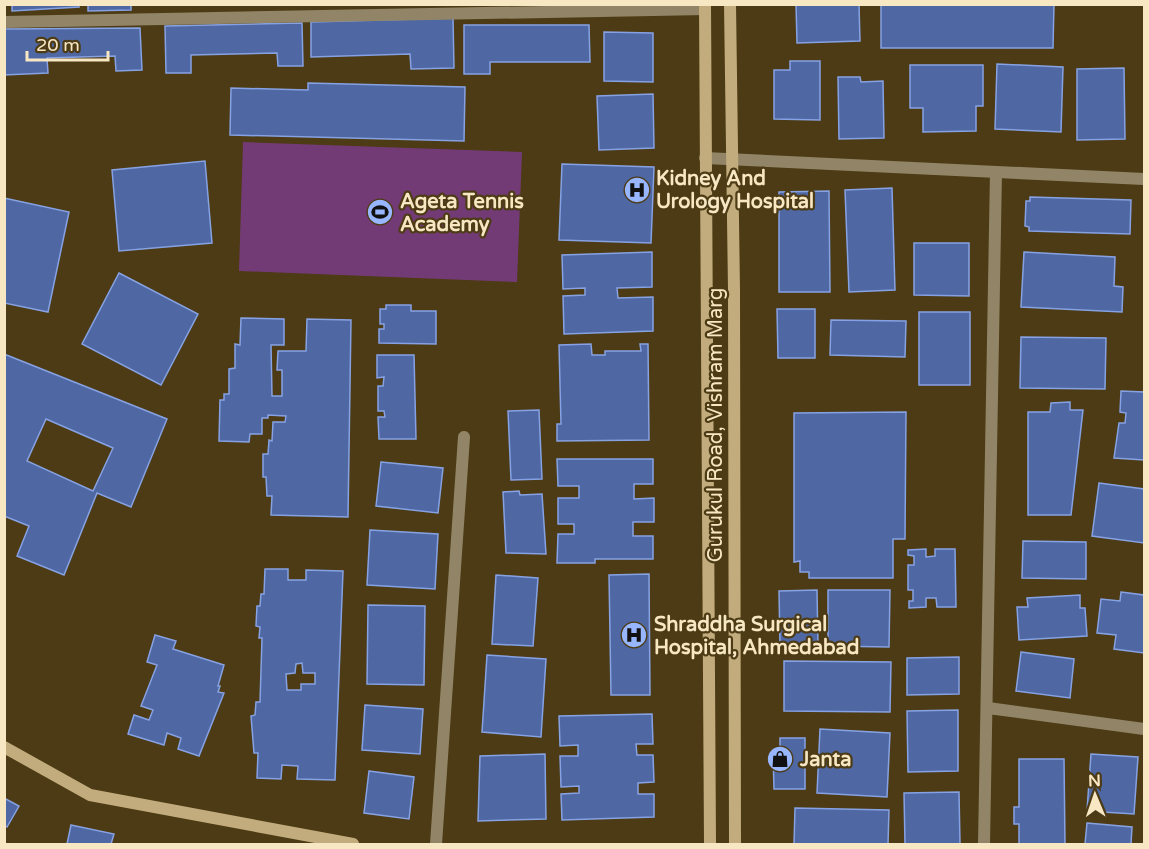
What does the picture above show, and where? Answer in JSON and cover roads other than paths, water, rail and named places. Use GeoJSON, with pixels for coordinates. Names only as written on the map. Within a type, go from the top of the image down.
{"type":"FeatureCollection","features":[{"type":"Feature","properties":{"kind":"street","name":"Gurukul Road, Vishram Marg"},"geometry":{"type":"LineString","coordinates":[[730,4],[735,844]]}},
{"type":"Feature","properties":{"kind":"street","name":"Gurukul Road, Vishram Marg"},"geometry":{"type":"LineString","coordinates":[[705,7],[710,844]]}},
{"type":"Feature","properties":{"kind":"street"},"geometry":{"type":"LineString","coordinates":[[4,22],[705,7]]}},
{"type":"Feature","properties":{"kind":"street"},"geometry":{"type":"LineString","coordinates":[[705,158],[1144,179]]}},
{"type":"Feature","properties":{"kind":"street"},"geometry":{"type":"LineString","coordinates":[[984,844],[996,172]]}},
{"type":"Feature","properties":{"kind":"street"},"geometry":{"type":"LineString","coordinates":[[436,844],[464,437]]}},
{"type":"Feature","properties":{"kind":"street"},"geometry":{"type":"LineString","coordinates":[[988,708],[1144,729]]}},
{"type":"Feature","properties":{"kind":"street"},"geometry":{"type":"LineString","coordinates":[[4,747],[90,795],[353,844]]}},
{"type":"Feature","properties":{"kind":"place","name":"Kidney And Urology Hospital"},"geometry":{"type":"Point","coordinates":[637,190]}},
{"type":"Feature","properties":{"kind":"place","name":"Ageta Tennis Academy"},"geometry":{"type":"Point","coordinates":[380,212]}},
{"type":"Feature","properties":{"kind":"place","name":"Shraddha Surgical Hospital, Ahmedabad"},"geometry":{"type":"Point","coordinates":[634,635]}},
{"type":"Feature","properties":{"kind":"place","name":"Janta"},"geometry":{"type":"Point","coordinates":[780,759]}}]}
